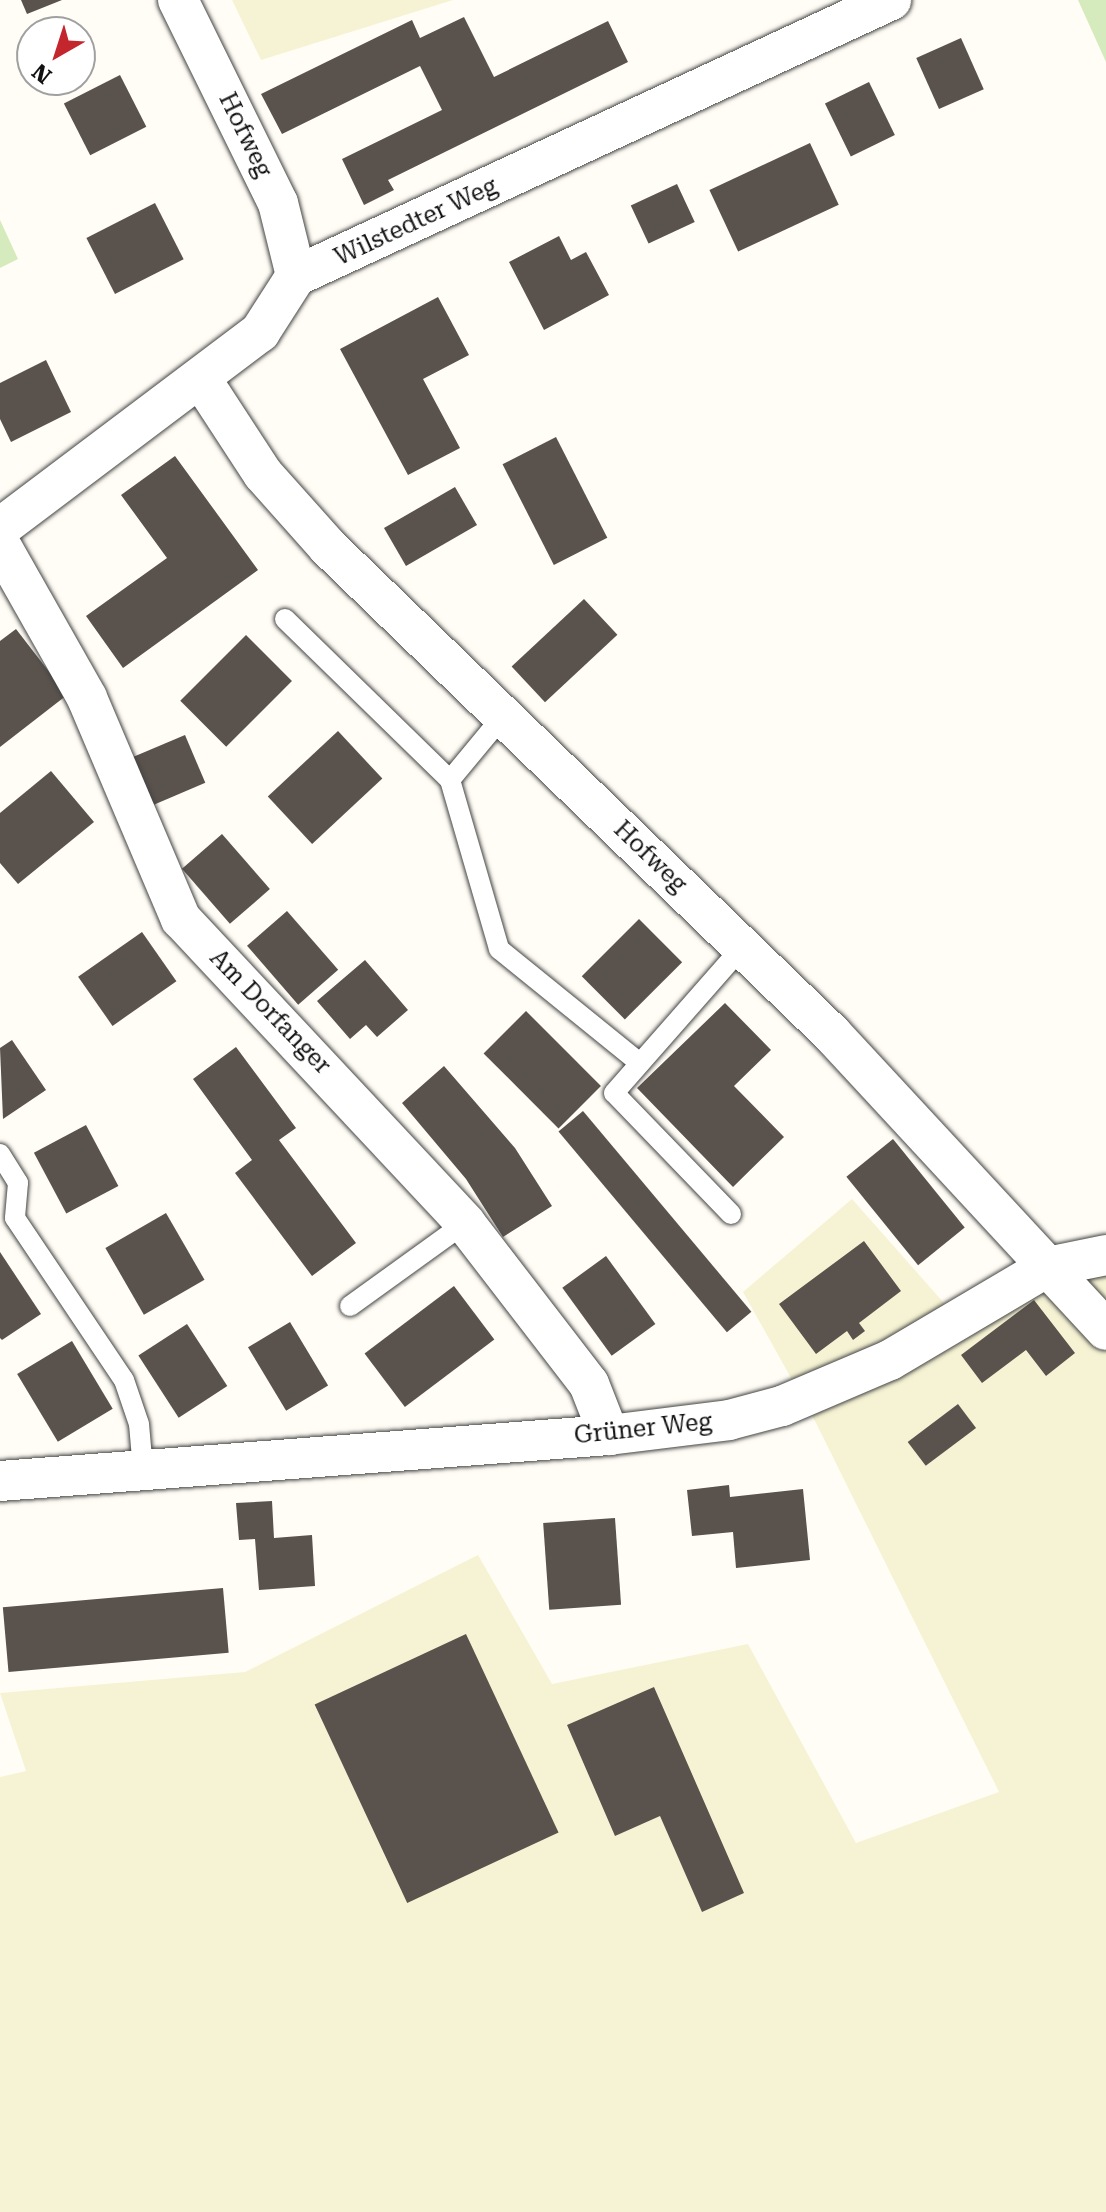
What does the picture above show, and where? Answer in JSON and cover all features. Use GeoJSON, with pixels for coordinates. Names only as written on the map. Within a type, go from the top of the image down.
{"type":"FeatureCollection","features":[{"type":"Feature","properties":{"kind":"street","name":"Hofweg"},"geometry":{"type":"LineString","coordinates":[[178,0],[278,203],[296,276]]}},
{"type":"Feature","properties":{"kind":"street","name":"Wilstedter Weg"},"geometry":{"type":"LineString","coordinates":[[296,276],[891,0]]}},
{"type":"Feature","properties":{"kind":"street"},"geometry":{"type":"LineString","coordinates":[[0,528],[260,332],[296,276]]}},
{"type":"Feature","properties":{"kind":"street","name":"Hofweg"},"geometry":{"type":"LineString","coordinates":[[201,379],[263,474],[328,547],[743,946],[991,1200],[1047,1267],[1106,1330]]}},
{"type":"Feature","properties":{"kind":"street","name":"Am Dorfanger"},"geometry":{"type":"LineString","coordinates":[[0,544],[87,698],[181,919],[465,1223],[589,1384],[609,1435]]}},
{"type":"Feature","properties":{"kind":"street","name":"Grüner Weg"},"geometry":{"type":"LineString","coordinates":[[0,1481],[609,1435],[729,1420],[824,1391],[890,1360],[1047,1267],[1106,1255]]}},
{"type":"Feature","properties":{"kind":"lane"},"geometry":{"type":"LineString","coordinates":[[285,619],[450,780],[499,949],[640,1063]]}},
{"type":"Feature","properties":{"kind":"lane"},"geometry":{"type":"LineString","coordinates":[[450,780],[503,716]]}},
{"type":"Feature","properties":{"kind":"lane"},"geometry":{"type":"LineString","coordinates":[[731,1214],[614,1093],[743,946]]}},
{"type":"Feature","properties":{"kind":"lane"},"geometry":{"type":"LineString","coordinates":[[0,1154],[18,1183],[15,1218],[124,1380],[139,1424],[143,1470]]}},
{"type":"Feature","properties":{"kind":"lane"},"geometry":{"type":"LineString","coordinates":[[350,1306],[465,1223]]}},
{"type":"Feature","properties":{"kind":"shaded area"},"geometry":{"type":"Polygon","coordinates":[[[232,0],[453,0],[261,60],[232,0]]]}},
{"type":"Feature","properties":{"kind":"shaded area"},"geometry":{"type":"Polygon","coordinates":[[[852,1199],[967,1329],[1046,1284],[1106,1270],[1106,2212],[0,2212],[0,1777],[26,1771],[0,1693],[245,1672],[478,1555],[552,1684],[748,1644],[856,1843],[999,1792],[815,1421],[743,1292],[852,1199]]]}},
{"type":"Feature","properties":{"kind":"green space"},"geometry":{"type":"Polygon","coordinates":[[[1078,0],[1106,0],[1106,62],[1078,0]]]}},
{"type":"Feature","properties":{"kind":"green space"},"geometry":{"type":"Polygon","coordinates":[[[0,220],[18,259],[0,268],[0,220]]]}},
{"type":"Feature","properties":{"kind":"building"},"geometry":{"type":"Polygon","coordinates":[[[21,0],[62,0],[27,14],[21,0]]]}},
{"type":"Feature","properties":{"kind":"building"},"geometry":{"type":"Polygon","coordinates":[[[464,17],[494,77],[608,21],[628,62],[388,180],[394,190],[364,205],[342,159],[442,110],[420,66],[282,134],[261,94],[412,20],[420,38],[464,17]]]}},
{"type":"Feature","properties":{"kind":"building"},"geometry":{"type":"Polygon","coordinates":[[[961,38],[984,89],[939,109],[916,58],[961,38]]]}},
{"type":"Feature","properties":{"kind":"building"},"geometry":{"type":"Polygon","coordinates":[[[120,75],[146,127],[90,155],[64,104],[79,96],[96,96],[96,87],[120,75]]]}},
{"type":"Feature","properties":{"kind":"building"},"geometry":{"type":"Polygon","coordinates":[[[869,82],[895,135],[851,157],[825,103],[869,82]]]}},
{"type":"Feature","properties":{"kind":"building"},"geometry":{"type":"Polygon","coordinates":[[[810,143],[839,205],[738,252],[709,190],[810,143]]]}},
{"type":"Feature","properties":{"kind":"building"},"geometry":{"type":"Polygon","coordinates":[[[677,184],[695,222],[649,244],[631,206],[677,184]]]}},
{"type":"Feature","properties":{"kind":"building"},"geometry":{"type":"Polygon","coordinates":[[[155,203],[184,259],[115,294],[86,238],[155,203]]]}},
{"type":"Feature","properties":{"kind":"building"},"geometry":{"type":"Polygon","coordinates":[[[559,236],[571,260],[586,252],[609,295],[544,330],[509,262],[559,236]]]}},
{"type":"Feature","properties":{"kind":"building"},"geometry":{"type":"Polygon","coordinates":[[[438,297],[469,355],[423,379],[460,448],[408,475],[340,349],[438,297]]]}},
{"type":"Feature","properties":{"kind":"building"},"geometry":{"type":"Polygon","coordinates":[[[46,360],[71,412],[11,442],[0,419],[0,383],[46,360]]]}},
{"type":"Feature","properties":{"kind":"building"},"geometry":{"type":"Polygon","coordinates":[[[556,437],[607,538],[554,565],[503,464],[556,437]]]}},
{"type":"Feature","properties":{"kind":"building"},"geometry":{"type":"Polygon","coordinates":[[[175,456],[258,570],[123,668],[86,616],[167,558],[121,495],[175,456]]]}},
{"type":"Feature","properties":{"kind":"building"},"geometry":{"type":"Polygon","coordinates":[[[455,487],[477,525],[406,566],[384,528],[455,487]]]}},
{"type":"Feature","properties":{"kind":"building"},"geometry":{"type":"Polygon","coordinates":[[[584,599],[617,635],[545,702],[512,667],[584,599]]]}},
{"type":"Feature","properties":{"kind":"building"},"geometry":{"type":"Polygon","coordinates":[[[16,629],[67,695],[0,747],[0,641],[16,629]]]}},
{"type":"Feature","properties":{"kind":"building"},"geometry":{"type":"Polygon","coordinates":[[[246,635],[292,681],[226,747],[180,701],[246,635]]]}},
{"type":"Feature","properties":{"kind":"building"},"geometry":{"type":"Polygon","coordinates":[[[338,731],[382,779],[312,844],[268,796],[338,731]]]}},
{"type":"Feature","properties":{"kind":"building"},"geometry":{"type":"Polygon","coordinates":[[[185,735],[205,783],[149,807],[129,759],[185,735]]]}},
{"type":"Feature","properties":{"kind":"building"},"geometry":{"type":"Polygon","coordinates":[[[51,771],[94,822],[18,884],[0,863],[0,813],[51,771]]]}},
{"type":"Feature","properties":{"kind":"building"},"geometry":{"type":"Polygon","coordinates":[[[222,834],[270,889],[230,924],[182,869],[222,834]]]}},
{"type":"Feature","properties":{"kind":"building"},"geometry":{"type":"Polygon","coordinates":[[[287,911],[338,970],[298,1005],[247,946],[287,911]]]}},
{"type":"Feature","properties":{"kind":"building"},"geometry":{"type":"Polygon","coordinates":[[[639,919],[682,962],[625,1019],[582,976],[639,919]]]}},
{"type":"Feature","properties":{"kind":"building"},"geometry":{"type":"Polygon","coordinates":[[[142,932],[176,981],[113,1026],[78,977],[142,932]]]}},
{"type":"Feature","properties":{"kind":"building"},"geometry":{"type":"Polygon","coordinates":[[[365,960],[408,1010],[377,1037],[366,1025],[350,1039],[317,1001],[365,960]]]}},
{"type":"Feature","properties":{"kind":"building"},"geometry":{"type":"Polygon","coordinates":[[[725,1003],[771,1050],[734,1086],[784,1137],[733,1187],[637,1088],[725,1003]]]}},
{"type":"Feature","properties":{"kind":"building"},"geometry":{"type":"Polygon","coordinates":[[[526,1011],[601,1086],[559,1128],[484,1053],[526,1011]]]}},
{"type":"Feature","properties":{"kind":"building"},"geometry":{"type":"Polygon","coordinates":[[[12,1040],[46,1090],[3,1119],[0,1048],[12,1040]]]}},
{"type":"Feature","properties":{"kind":"building"},"geometry":{"type":"Polygon","coordinates":[[[236,1047],[296,1128],[279,1140],[356,1243],[312,1276],[235,1173],[252,1160],[193,1079],[236,1047]]]}},
{"type":"Feature","properties":{"kind":"building"},"geometry":{"type":"Polygon","coordinates":[[[444,1066],[515,1148],[552,1206],[503,1237],[466,1179],[402,1103],[444,1066]]]}},
{"type":"Feature","properties":{"kind":"building"},"geometry":{"type":"Polygon","coordinates":[[[583,1111],[751,1312],[727,1332],[558,1132],[583,1111]]]}},
{"type":"Feature","properties":{"kind":"building"},"geometry":{"type":"Polygon","coordinates":[[[86,1125],[118,1186],[66,1214],[34,1153],[86,1125]]]}},
{"type":"Feature","properties":{"kind":"building"},"geometry":{"type":"Polygon","coordinates":[[[893,1139],[965,1228],[918,1265],[846,1177],[893,1139]]]}},
{"type":"Feature","properties":{"kind":"building"},"geometry":{"type":"Polygon","coordinates":[[[166,1213],[204,1280],[144,1315],[105,1248],[166,1213]]]}},
{"type":"Feature","properties":{"kind":"building"},"geometry":{"type":"Polygon","coordinates":[[[864,1241],[901,1291],[859,1323],[865,1331],[853,1340],[847,1331],[816,1354],[779,1304],[864,1241]]]}},
{"type":"Feature","properties":{"kind":"building"},"geometry":{"type":"Polygon","coordinates":[[[0,1252],[41,1314],[2,1340],[0,1338],[0,1252]]]}},
{"type":"Feature","properties":{"kind":"building"},"geometry":{"type":"Polygon","coordinates":[[[606,1256],[655,1324],[612,1356],[562,1288],[606,1256]]]}},
{"type":"Feature","properties":{"kind":"building"},"geometry":{"type":"Polygon","coordinates":[[[454,1286],[494,1340],[405,1407],[365,1353],[454,1286]]]}},
{"type":"Feature","properties":{"kind":"building"},"geometry":{"type":"Polygon","coordinates":[[[1034,1300],[1075,1353],[1046,1376],[1026,1350],[982,1383],[961,1355],[1034,1300]]]}},
{"type":"Feature","properties":{"kind":"building"},"geometry":{"type":"Polygon","coordinates":[[[290,1322],[328,1385],[286,1411],[248,1347],[290,1322]]]}},
{"type":"Feature","properties":{"kind":"building"},"geometry":{"type":"Polygon","coordinates":[[[187,1324],[227,1386],[179,1418],[138,1356],[187,1324]]]}},
{"type":"Feature","properties":{"kind":"building"},"geometry":{"type":"Polygon","coordinates":[[[72,1341],[113,1409],[58,1442],[17,1374],[72,1341]]]}},
{"type":"Feature","properties":{"kind":"building"},"geometry":{"type":"Polygon","coordinates":[[[958,1404],[976,1428],[926,1466],[908,1442],[958,1404]]]}},
{"type":"Feature","properties":{"kind":"building"},"geometry":{"type":"Polygon","coordinates":[[[729,1485],[730,1497],[803,1489],[810,1560],[736,1568],[733,1532],[692,1536],[687,1490],[729,1485]]]}},
{"type":"Feature","properties":{"kind":"building"},"geometry":{"type":"Polygon","coordinates":[[[272,1501],[274,1538],[312,1535],[315,1586],[259,1590],[255,1539],[239,1540],[236,1503],[272,1501]]]}},
{"type":"Feature","properties":{"kind":"building"},"geometry":{"type":"Polygon","coordinates":[[[615,1518],[621,1605],[549,1610],[543,1523],[615,1518]]]}},
{"type":"Feature","properties":{"kind":"building"},"geometry":{"type":"Polygon","coordinates":[[[223,1588],[229,1653],[9,1672],[3,1607],[223,1588]]]}},
{"type":"Feature","properties":{"kind":"building"},"geometry":{"type":"Polygon","coordinates":[[[466,1634],[559,1832],[407,1903],[315,1705],[466,1634]]]}},
{"type":"Feature","properties":{"kind":"building"},"geometry":{"type":"Polygon","coordinates":[[[654,1687],[744,1893],[702,1912],[660,1816],[615,1836],[567,1725],[654,1687]]]}}]}
